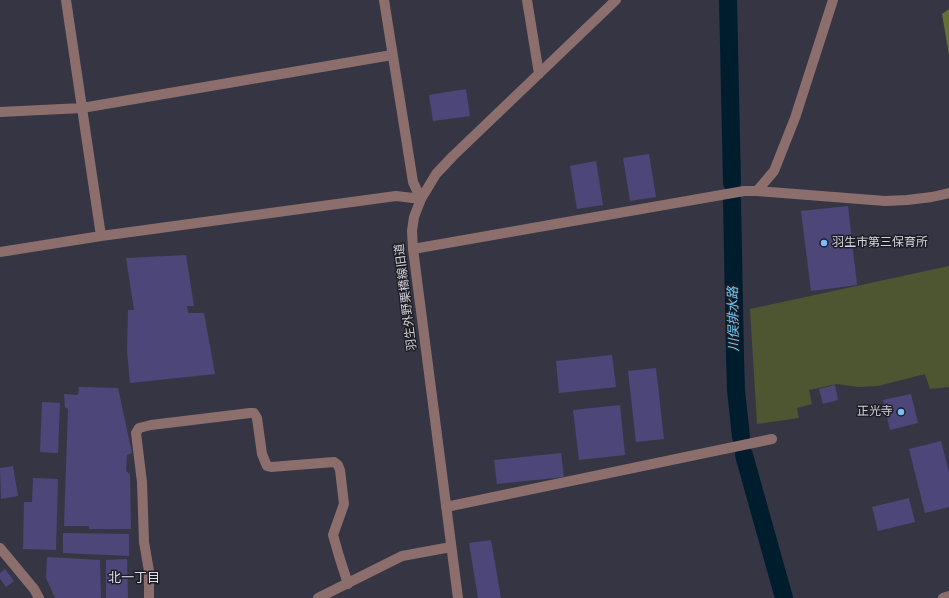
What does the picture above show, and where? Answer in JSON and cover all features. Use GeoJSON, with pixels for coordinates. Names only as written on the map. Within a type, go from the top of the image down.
{"type":"FeatureCollection","features":[{"type":"Feature","properties":{"kind":"street"},"geometry":{"type":"LineString","coordinates":[[66,0],[101,236]]}},
{"type":"Feature","properties":{"kind":"street"},"geometry":{"type":"LineString","coordinates":[[384,0],[413,182],[421,199]]}},
{"type":"Feature","properties":{"kind":"street"},"geometry":{"type":"LineString","coordinates":[[527,0],[539,74]]}},
{"type":"Feature","properties":{"kind":"street","name":"羽生外野栗橋線旧道"},"geometry":{"type":"LineString","coordinates":[[458,598],[413,249],[412,231],[414,217],[421,199],[436,174],[616,0]]}},
{"type":"Feature","properties":{"kind":"street"},"geometry":{"type":"LineString","coordinates":[[757,191],[774,171],[793,125],[833,0]]}},
{"type":"Feature","properties":{"kind":"street"},"geometry":{"type":"LineString","coordinates":[[0,112],[82,108],[392,55]]}},
{"type":"Feature","properties":{"kind":"street"},"geometry":{"type":"LineString","coordinates":[[413,249],[744,192],[757,191],[886,201],[919,199],[949,193]]}},
{"type":"Feature","properties":{"kind":"street"},"geometry":{"type":"LineString","coordinates":[[0,252],[101,236],[396,196],[421,199]]}},
{"type":"Feature","properties":{"kind":"street"},"geometry":{"type":"LineString","coordinates":[[149,598],[149,571],[144,542],[142,482],[136,432],[139,428],[151,425],[250,413],[254,413],[257,418],[262,454],[267,466],[334,462],[338,465],[340,470],[344,504],[333,534],[348,584]]}},
{"type":"Feature","properties":{"kind":"street"},"geometry":{"type":"LineString","coordinates":[[446,507],[772,439]]}},
{"type":"Feature","properties":{"kind":"street"},"geometry":{"type":"LineString","coordinates":[[318,598],[402,556],[451,547]]}},
{"type":"Feature","properties":{"kind":"street"},"geometry":{"type":"LineString","coordinates":[[0,548],[34,589],[38,598]]}},
{"type":"Feature","properties":{"kind":"street"},"geometry":{"type":"LineString","coordinates":[[943,598],[949,596]]}},
{"type":"Feature","properties":{"kind":"green space"},"geometry":{"type":"Polygon","coordinates":[[[949,9],[949,55],[942,14],[949,9]]]}},
{"type":"Feature","properties":{"kind":"green space"},"geometry":{"type":"Polygon","coordinates":[[[949,266],[949,387],[930,389],[925,374],[878,386],[858,387],[837,384],[809,390],[812,404],[797,408],[799,418],[757,424],[750,309],[949,266]]]}},
{"type":"Feature","properties":{"kind":"building"},"geometry":{"type":"Polygon","coordinates":[[[466,89],[470,116],[433,121],[429,95],[466,89]]]}},
{"type":"Feature","properties":{"kind":"building"},"geometry":{"type":"Polygon","coordinates":[[[649,154],[656,197],[630,201],[623,158],[649,154]]]}},
{"type":"Feature","properties":{"kind":"building"},"geometry":{"type":"Polygon","coordinates":[[[596,161],[603,205],[577,209],[570,166],[596,161]]]}},
{"type":"Feature","properties":{"kind":"building"},"geometry":{"type":"Polygon","coordinates":[[[848,206],[857,285],[811,291],[801,211],[848,206]]]}},
{"type":"Feature","properties":{"kind":"building"},"geometry":{"type":"Polygon","coordinates":[[[186,255],[194,306],[187,306],[188,313],[204,313],[215,374],[130,383],[127,351],[128,310],[134,310],[126,258],[186,255]]]}},
{"type":"Feature","properties":{"kind":"building"},"geometry":{"type":"Polygon","coordinates":[[[612,355],[616,387],[559,393],[556,361],[612,355]]]}},
{"type":"Feature","properties":{"kind":"building"},"geometry":{"type":"Polygon","coordinates":[[[656,368],[664,439],[636,442],[628,371],[656,368]]]}},
{"type":"Feature","properties":{"kind":"building"},"geometry":{"type":"Polygon","coordinates":[[[835,385],[838,400],[823,404],[819,389],[835,385]]]}},
{"type":"Feature","properties":{"kind":"building"},"geometry":{"type":"Polygon","coordinates":[[[79,387],[118,388],[132,453],[127,455],[126,471],[130,474],[131,529],[89,529],[89,526],[64,526],[68,409],[65,407],[64,394],[78,395],[79,387]]]}},
{"type":"Feature","properties":{"kind":"building"},"geometry":{"type":"Polygon","coordinates":[[[911,394],[918,423],[890,430],[883,400],[911,394]]]}},
{"type":"Feature","properties":{"kind":"building"},"geometry":{"type":"Polygon","coordinates":[[[42,402],[60,403],[58,453],[40,452],[42,402]]]}},
{"type":"Feature","properties":{"kind":"building"},"geometry":{"type":"Polygon","coordinates":[[[620,405],[625,455],[579,460],[573,410],[620,405]]]}},
{"type":"Feature","properties":{"kind":"building"},"geometry":{"type":"Polygon","coordinates":[[[941,441],[949,472],[949,507],[925,513],[909,449],[941,441]]]}},
{"type":"Feature","properties":{"kind":"building"},"geometry":{"type":"Polygon","coordinates":[[[561,453],[564,477],[497,484],[494,460],[561,453]]]}},
{"type":"Feature","properties":{"kind":"building"},"geometry":{"type":"Polygon","coordinates":[[[13,466],[18,496],[1,499],[0,468],[13,466]]]}},
{"type":"Feature","properties":{"kind":"building"},"geometry":{"type":"Polygon","coordinates":[[[33,478],[58,479],[56,550],[23,549],[24,502],[32,502],[33,478]]]}},
{"type":"Feature","properties":{"kind":"building"},"geometry":{"type":"Polygon","coordinates":[[[909,498],[915,522],[878,531],[872,507],[909,498]]]}},
{"type":"Feature","properties":{"kind":"building"},"geometry":{"type":"Polygon","coordinates":[[[63,533],[129,534],[129,556],[63,553],[63,533]]]}},
{"type":"Feature","properties":{"kind":"building"},"geometry":{"type":"Polygon","coordinates":[[[491,540],[501,598],[478,598],[469,543],[491,540]]]}},
{"type":"Feature","properties":{"kind":"building"},"geometry":{"type":"Polygon","coordinates":[[[47,557],[100,560],[101,598],[55,598],[46,578],[47,557]]]}},
{"type":"Feature","properties":{"kind":"building"},"geometry":{"type":"Polygon","coordinates":[[[127,559],[128,598],[106,598],[106,560],[127,559]]]}},
{"type":"Feature","properties":{"kind":"building"},"geometry":{"type":"Polygon","coordinates":[[[5,569],[14,581],[6,587],[0,579],[0,573],[5,569]]]}},
{"type":"Feature","properties":{"kind":"waterway","name":"川俣排水路"},"geometry":{"type":"LineString","coordinates":[[728,0],[732,183]]}},
{"type":"Feature","properties":{"kind":"waterway","name":"川俣排水路"},"geometry":{"type":"LineString","coordinates":[[732,200],[736,390],[741,437]]}},
{"type":"Feature","properties":{"kind":"waterway","name":"川俣排水路"},"geometry":{"type":"LineString","coordinates":[[744,455],[784,598]]}},
{"type":"Feature","properties":{"kind":"place","name":"羽生市第三保育所"},"geometry":{"type":"Point","coordinates":[824,243]}},
{"type":"Feature","properties":{"kind":"place","name":"正光寺"},"geometry":{"type":"Point","coordinates":[901,412]}},
{"type":"Feature","properties":{"kind":"district","name":"北一丁目"},"geometry":{"type":"Point","coordinates":[134,578]}}]}
